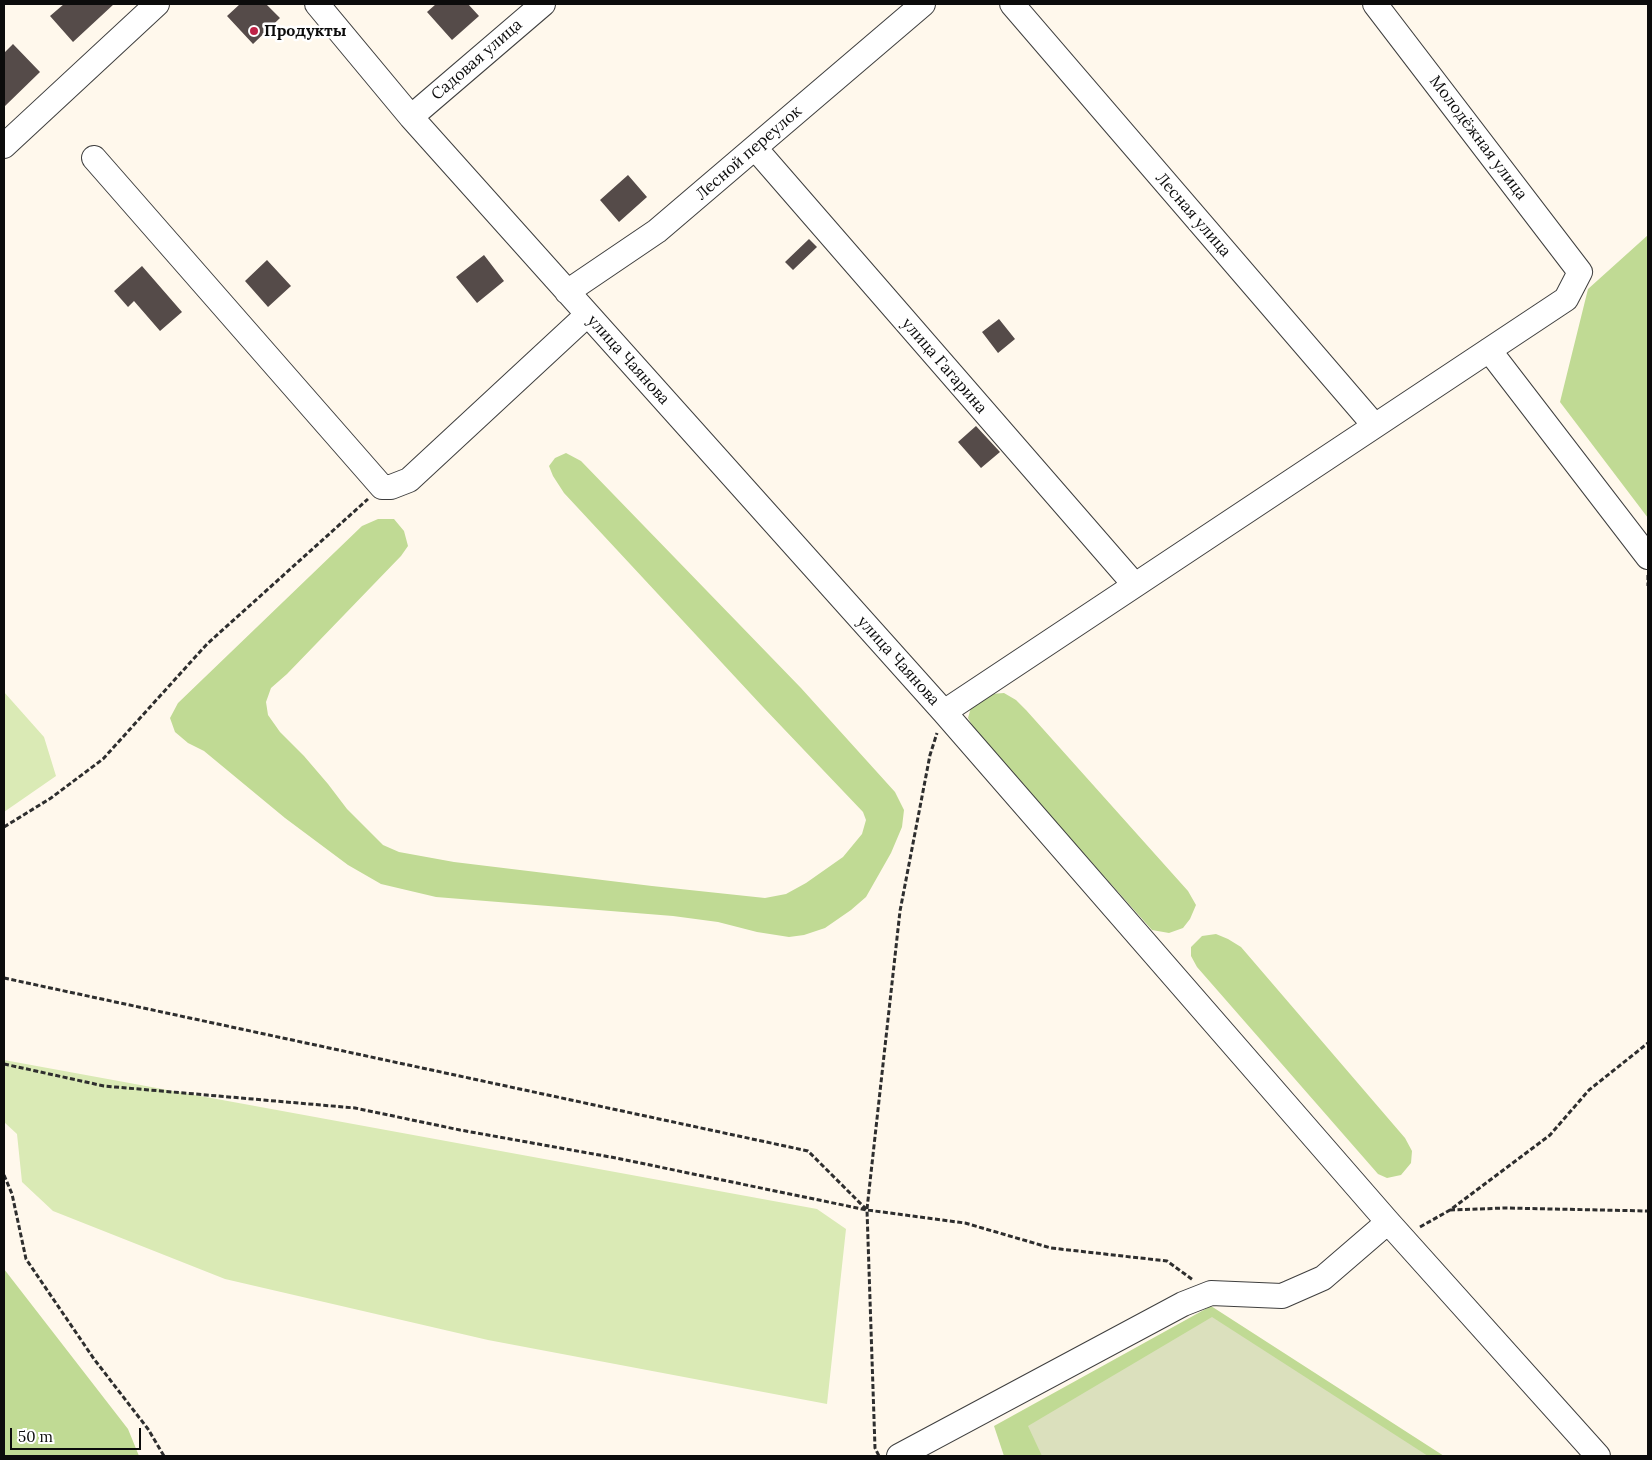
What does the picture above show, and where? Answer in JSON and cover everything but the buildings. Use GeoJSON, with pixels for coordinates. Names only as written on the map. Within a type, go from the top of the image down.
{"type":"FeatureCollection","features":[{"type":"Feature","properties":{"kind":"street"},"geometry":{"type":"LineString","coordinates":[[4,146],[157,4]]}},
{"type":"Feature","properties":{"kind":"street","name":"улица Чаянова"},"geometry":{"type":"LineString","coordinates":[[316,4],[411,117],[944,712],[1395,1230],[1598,1456]]}},
{"type":"Feature","properties":{"kind":"street","name":"Садовая улица"},"geometry":{"type":"LineString","coordinates":[[411,117],[543,4]]}},
{"type":"Feature","properties":{"kind":"street","name":"Лесной переулок"},"geometry":{"type":"LineString","coordinates":[[567,292],[658,231],[923,4]]}},
{"type":"Feature","properties":{"kind":"street","name":"Лесная улица"},"geometry":{"type":"LineString","coordinates":[[1012,4],[1375,426]]}},
{"type":"Feature","properties":{"kind":"street","name":"Молодёжная улица"},"geometry":{"type":"LineString","coordinates":[[1375,4],[1580,272],[1566,299],[1489,350]]}},
{"type":"Feature","properties":{"kind":"street","name":"улица Гагарина"},"geometry":{"type":"LineString","coordinates":[[755,148],[1134,584]]}},
{"type":"Feature","properties":{"kind":"street"},"geometry":{"type":"LineString","coordinates":[[94,158],[382,487],[391,487],[408,480],[587,314]]}},
{"type":"Feature","properties":{"kind":"street"},"geometry":{"type":"LineString","coordinates":[[944,712],[1489,350],[1648,557]]}},
{"type":"Feature","properties":{"kind":"street"},"geometry":{"type":"LineString","coordinates":[[899,1456],[1182,1304],[1211,1294],[1282,1296],[1323,1278],[1395,1230]]}},
{"type":"Feature","properties":{"kind":"path"},"geometry":{"type":"LineString","coordinates":[[4,827],[51,798],[103,759],[207,644],[382,487]]}},
{"type":"Feature","properties":{"kind":"path"},"geometry":{"type":"LineString","coordinates":[[880,1456],[875,1448],[867,1210],[900,911],[930,755],[944,712]]}},
{"type":"Feature","properties":{"kind":"path"},"geometry":{"type":"LineString","coordinates":[[4,978],[808,1151],[867,1210]]}},
{"type":"Feature","properties":{"kind":"path"},"geometry":{"type":"LineString","coordinates":[[1395,1230],[1450,1210],[1550,1135],[1589,1090],[1648,1044]]}},
{"type":"Feature","properties":{"kind":"path"},"geometry":{"type":"LineString","coordinates":[[4,1064],[104,1086],[355,1108],[460,1130],[616,1158],[867,1210],[965,1223],[1052,1248],[1167,1261],[1211,1294]]}},
{"type":"Feature","properties":{"kind":"path"},"geometry":{"type":"LineString","coordinates":[[4,1175],[12,1194],[26,1259],[94,1359],[148,1429],[164,1456]]}},
{"type":"Feature","properties":{"kind":"path"},"geometry":{"type":"LineString","coordinates":[[1450,1210],[1505,1208],[1648,1211]]}},
{"type":"Feature","properties":{"kind":"green space"},"geometry":{"type":"Polygon","coordinates":[[[1648,235],[1648,518],[1560,402],[1588,289],[1648,235]]]}},
{"type":"Feature","properties":{"kind":"green space"},"geometry":{"type":"Polygon","coordinates":[[[566,453],[581,461],[801,688],[895,792],[904,810],[902,827],[891,853],[866,897],[825,928],[804,935],[789,937],[757,932],[718,922],[673,916],[436,897],[381,884],[348,865],[285,818],[204,751],[188,743],[175,732],[170,718],[178,703],[362,526],[378,519],[394,519],[404,531],[408,546],[401,556],[287,674],[271,688],[266,702],[268,715],[280,732],[304,756],[347,809],[383,845],[399,852],[454,862],[765,898],[786,894],[806,883],[843,857],[862,834],[866,820],[863,812],[564,493],[549,466],[555,458],[566,453]]]}},
{"type":"Feature","properties":{"kind":"green space"},"geometry":{"type":"Polygon","coordinates":[[[4,692],[44,737],[56,776],[4,812],[4,692]]]}},
{"type":"Feature","properties":{"kind":"green space"},"geometry":{"type":"Polygon","coordinates":[[[1004,693],[1016,700],[1026,710],[1188,891],[1196,905],[1190,919],[1183,928],[1169,933],[1152,930],[977,734],[968,718],[972,704],[991,694],[1004,693]]]}},
{"type":"Feature","properties":{"kind":"green space"},"geometry":{"type":"Polygon","coordinates":[[[1216,934],[1241,947],[1405,1138],[1412,1151],[1411,1163],[1401,1175],[1387,1178],[1378,1174],[1197,967],[1191,956],[1191,947],[1202,936],[1216,934]]]}},
{"type":"Feature","properties":{"kind":"green space"},"geometry":{"type":"Polygon","coordinates":[[[4,1060],[817,1209],[846,1229],[827,1404],[488,1340],[225,1279],[53,1211],[22,1182],[17,1134],[4,1122],[4,1060]]]}},
{"type":"Feature","properties":{"kind":"green space"},"geometry":{"type":"Polygon","coordinates":[[[4,1269],[128,1429],[139,1456],[4,1456],[4,1269]]]}},
{"type":"Feature","properties":{"kind":"green space"},"geometry":{"type":"Polygon","coordinates":[[[1211,1306],[1444,1456],[1004,1456],[994,1426],[1211,1306]]]}},
{"type":"Feature","properties":{"kind":"green space"},"geometry":{"type":"Polygon","coordinates":[[[1212,1317],[1428,1456],[1042,1456],[1028,1426],[1212,1317]]]}},
{"type":"Feature","properties":{"kind":"place","name":"Продукты"},"geometry":{"type":"Point","coordinates":[254,31]}}]}
